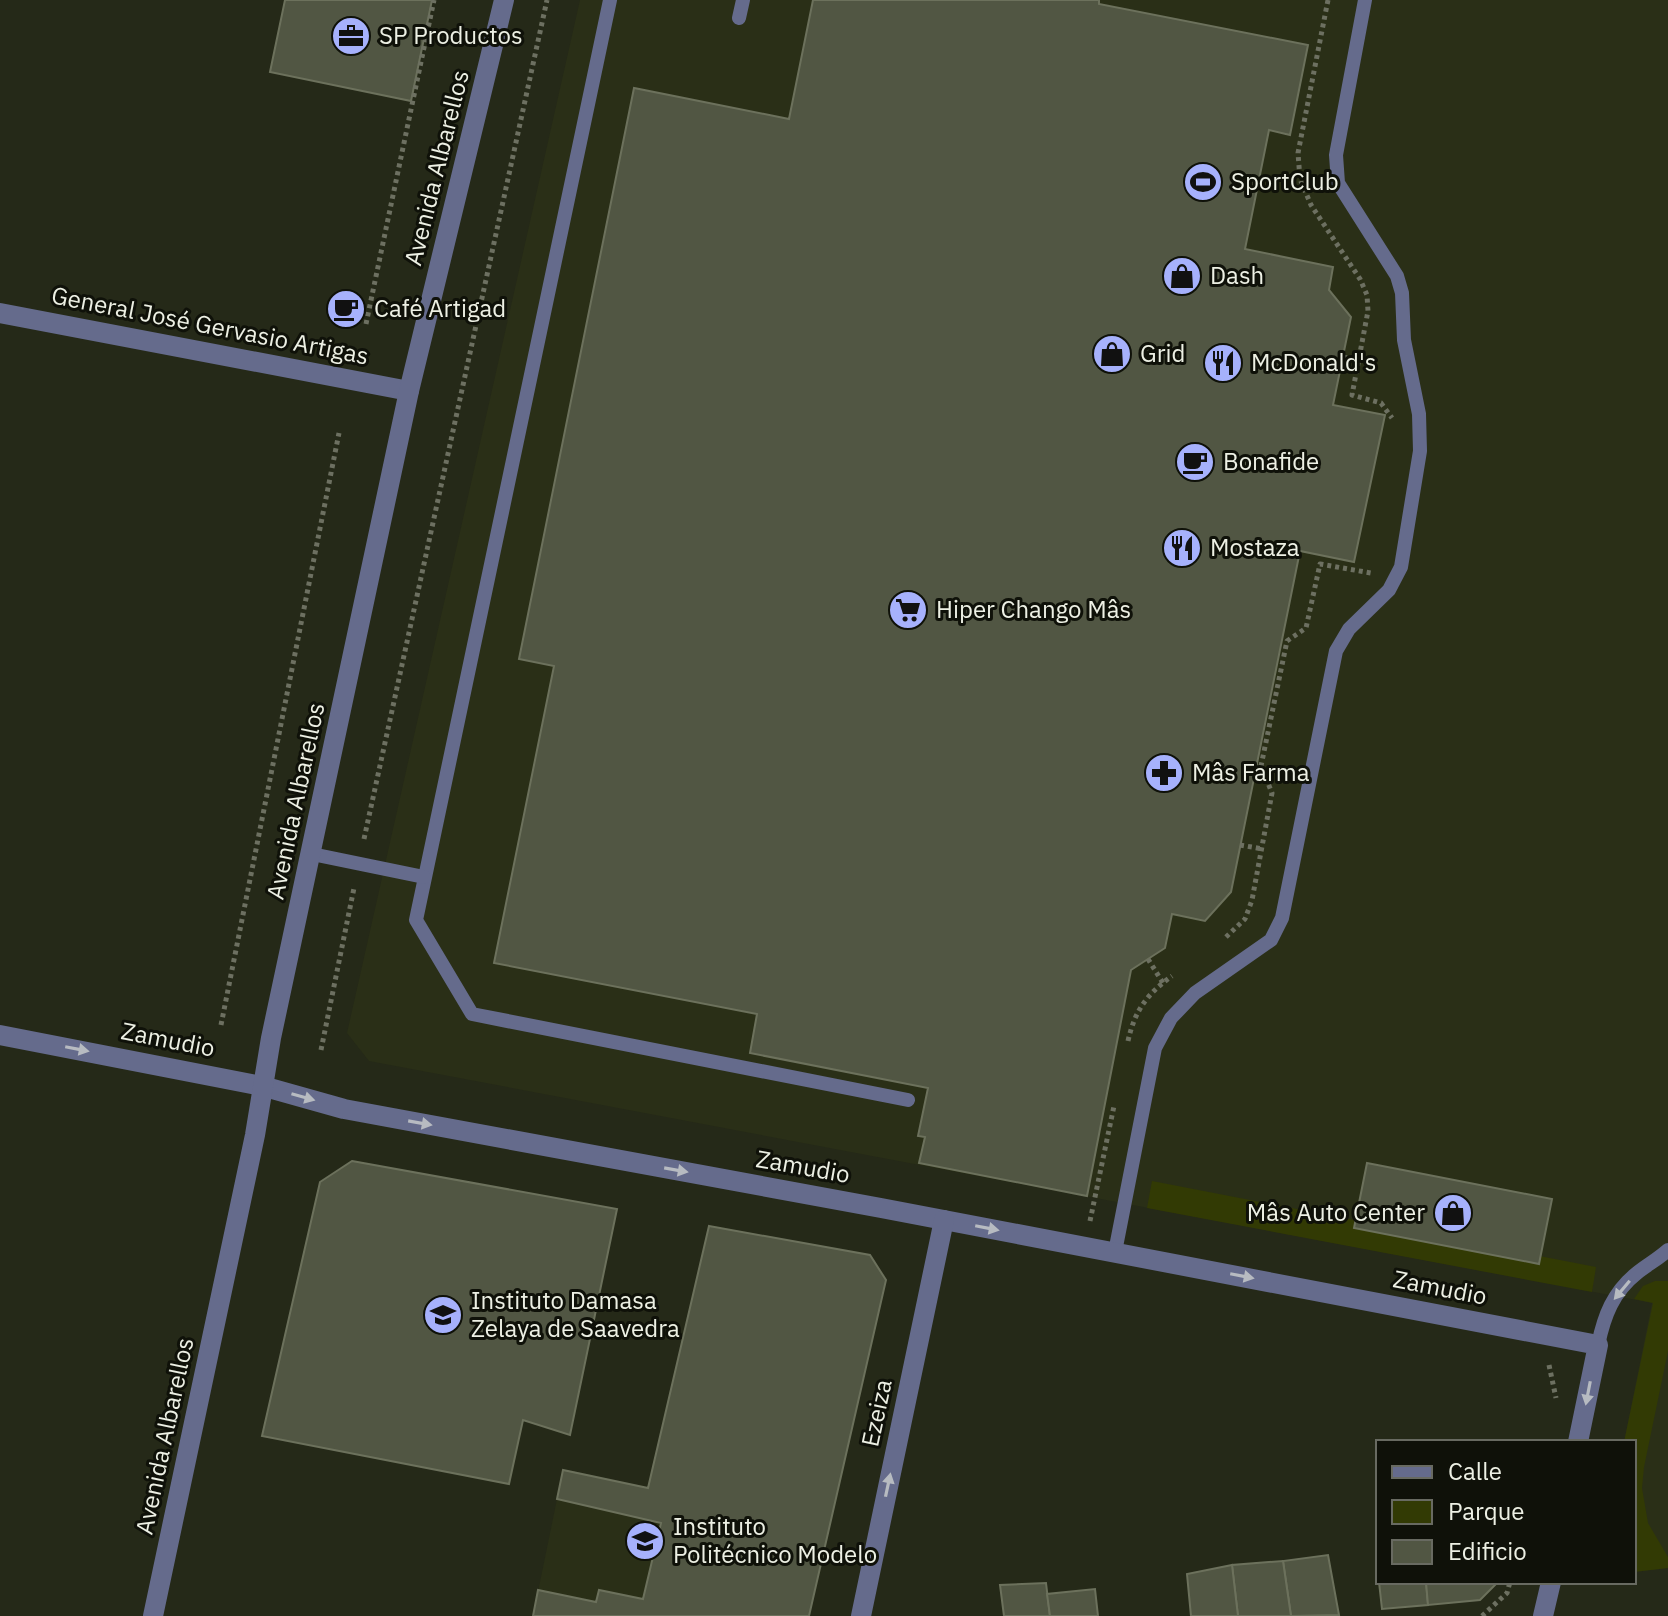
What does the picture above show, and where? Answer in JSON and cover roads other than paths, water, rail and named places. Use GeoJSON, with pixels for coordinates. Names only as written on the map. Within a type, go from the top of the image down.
{"type":"FeatureCollection","features":[{"type":"Feature","properties":{"kind":"street","name":"Avenida Albarellos"},"geometry":{"type":"LineString","coordinates":[[153,1616],[409,391],[504,0]]}},
{"type":"Feature","properties":{"kind":"street","name":"General José Gervasio Artigas"},"geometry":{"type":"LineString","coordinates":[[0,313],[409,391]]}},
{"type":"Feature","properties":{"kind":"street","name":"Zamudio"},"geometry":{"type":"LineString","coordinates":[[0,1035],[262,1086],[344,1109],[1085,1246],[1598,1345]]}},
{"type":"Feature","properties":{"kind":"street","name":"Ezeiza"},"geometry":{"type":"LineString","coordinates":[[861,1616],[944,1220]]}},
{"type":"Feature","properties":{"kind":"street"},"geometry":{"type":"LineString","coordinates":[[1578,1440],[1598,1345]]}},
{"type":"Feature","properties":{"kind":"street"},"geometry":{"type":"LineString","coordinates":[[1543,1616],[1551,1584]]}},
{"type":"Feature","properties":{"kind":"lane"},"geometry":{"type":"LineString","coordinates":[[610,0],[416,920],[472,1014],[908,1100]]}},
{"type":"Feature","properties":{"kind":"lane"},"geometry":{"type":"LineString","coordinates":[[739,18],[743,0]]}},
{"type":"Feature","properties":{"kind":"lane"},"geometry":{"type":"LineString","coordinates":[[1115,1252],[1155,1048],[1171,1018],[1195,993],[1271,940],[1282,918],[1336,651],[1349,629],[1389,590],[1401,567],[1420,451],[1419,414],[1404,340],[1402,293],[1388,259],[1350,206],[1338,183],[1336,155],[1365,0]]}},
{"type":"Feature","properties":{"kind":"lane"},"geometry":{"type":"LineString","coordinates":[[312,854],[424,877]]}},
{"type":"Feature","properties":{"kind":"lane"},"geometry":{"type":"LineString","coordinates":[[1598,1345],[1604,1316],[1620,1291],[1635,1274],[1668,1250]]}},
{"type":"Feature","properties":{"kind":"place","name":"SP Productos"},"geometry":{"type":"Point","coordinates":[351,36]}},
{"type":"Feature","properties":{"kind":"place","name":"SportClub"},"geometry":{"type":"Point","coordinates":[1203,182]}},
{"type":"Feature","properties":{"kind":"place","name":"Dash"},"geometry":{"type":"Point","coordinates":[1182,276]}},
{"type":"Feature","properties":{"kind":"place","name":"Café Artigad"},"geometry":{"type":"Point","coordinates":[346,309]}},
{"type":"Feature","properties":{"kind":"place","name":"Grid"},"geometry":{"type":"Point","coordinates":[1112,354]}},
{"type":"Feature","properties":{"kind":"place","name":"McDonald's"},"geometry":{"type":"Point","coordinates":[1223,363]}},
{"type":"Feature","properties":{"kind":"place","name":"Bonafide"},"geometry":{"type":"Point","coordinates":[1195,462]}},
{"type":"Feature","properties":{"kind":"place","name":"Mostaza"},"geometry":{"type":"Point","coordinates":[1182,548]}},
{"type":"Feature","properties":{"kind":"place","name":"Hiper Chango Mâs"},"geometry":{"type":"Point","coordinates":[908,610]}},
{"type":"Feature","properties":{"kind":"place","name":"Mâs Farma"},"geometry":{"type":"Point","coordinates":[1164,773]}},
{"type":"Feature","properties":{"kind":"place","name":"Mâs Auto Center"},"geometry":{"type":"Point","coordinates":[1453,1213]}},
{"type":"Feature","properties":{"kind":"place","name":"Instituto Damasa Zelaya de Saavedra"},"geometry":{"type":"Point","coordinates":[443,1315]}},
{"type":"Feature","properties":{"kind":"place","name":"Instituto Politécnico Modelo"},"geometry":{"type":"Point","coordinates":[645,1541]}}]}
